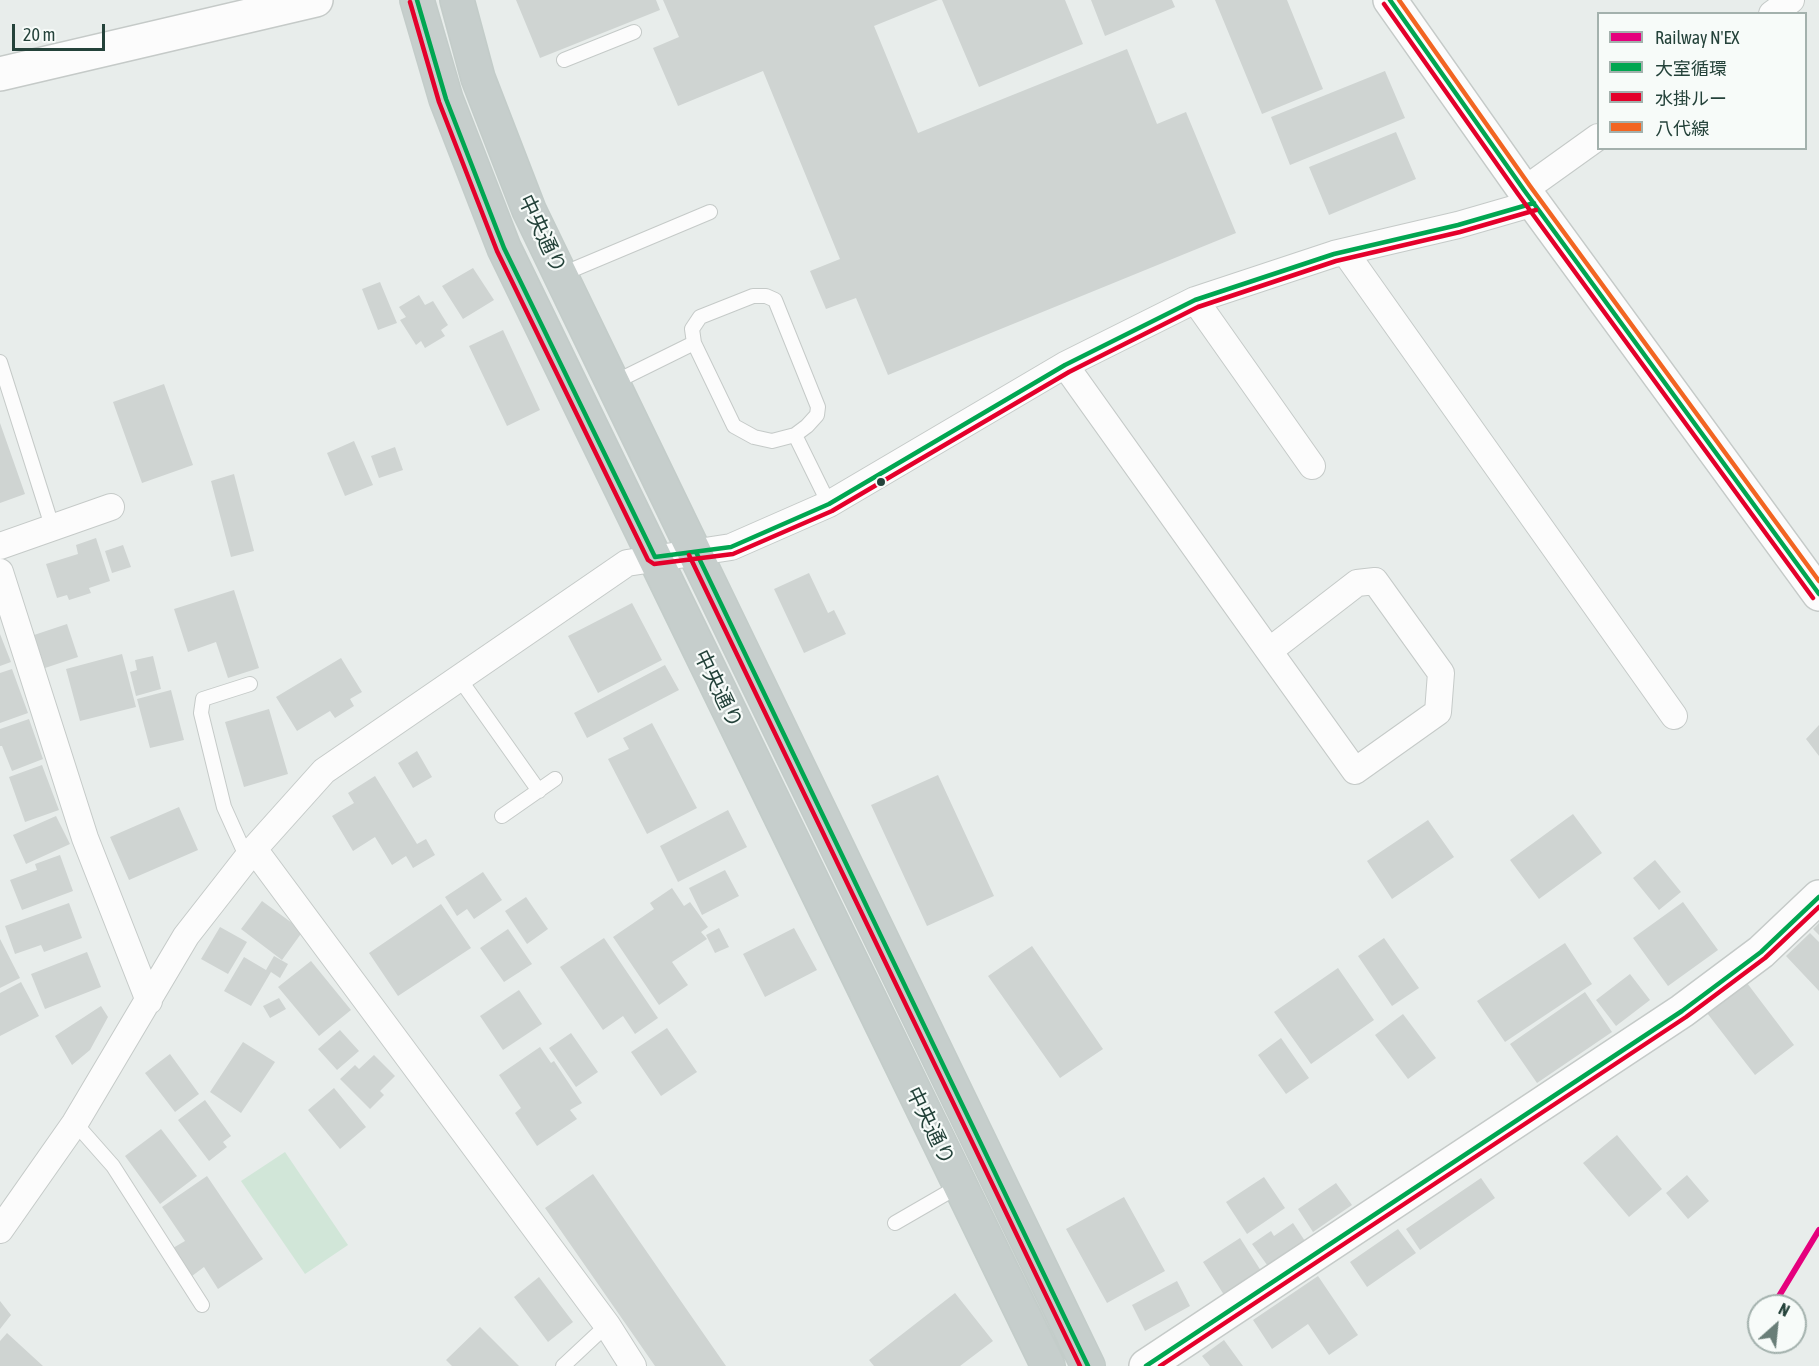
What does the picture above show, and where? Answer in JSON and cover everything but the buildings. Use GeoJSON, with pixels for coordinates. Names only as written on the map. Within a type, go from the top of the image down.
{"type":"FeatureCollection","features":[{"type":"Feature","properties":{"kind":"highway","name":"中央通り"},"geometry":{"type":"LineString","coordinates":[[417,0],[446,99],[504,248],[1048,1366]]}},
{"type":"Feature","properties":{"kind":"highway","name":"中央通り"},"geometry":{"type":"LineString","coordinates":[[458,0],[478,78],[529,210],[1088,1366]]}},
{"type":"Feature","properties":{"kind":"street"},"geometry":{"type":"LineString","coordinates":[[0,74],[316,0]]}},
{"type":"Feature","properties":{"kind":"street"},"geometry":{"type":"LineString","coordinates":[[1390,0],[1529,197],[1819,594]]}},
{"type":"Feature","properties":{"kind":"street"},"geometry":{"type":"LineString","coordinates":[[1775,12],[1791,0]]}},
{"type":"Feature","properties":{"kind":"street"},"geometry":{"type":"LineString","coordinates":[[0,1230],[75,1123],[186,936],[250,853],[324,771],[627,563],[731,547],[829,504],[1065,365],[1196,300],[1345,252],[1458,225],[1529,197],[1597,139]]}},
{"type":"Feature","properties":{"kind":"street"},"geometry":{"type":"LineString","coordinates":[[1345,252],[1674,716]]}},
{"type":"Feature","properties":{"kind":"street"},"geometry":{"type":"LineString","coordinates":[[1196,300],[1312,466]]}},
{"type":"Feature","properties":{"kind":"street"},"geometry":{"type":"LineString","coordinates":[[1065,365],[1269,651],[1355,771],[1438,712],[1441,673],[1375,581],[1356,583],[1269,651]]}},
{"type":"Feature","properties":{"kind":"street"},"geometry":{"type":"LineString","coordinates":[[0,546],[111,507]]}},
{"type":"Feature","properties":{"kind":"street"},"geometry":{"type":"LineString","coordinates":[[0,572],[86,838],[149,1001]]}},
{"type":"Feature","properties":{"kind":"street"},"geometry":{"type":"LineString","coordinates":[[250,853],[607,1325],[633,1366]]}},
{"type":"Feature","properties":{"kind":"street"},"geometry":{"type":"LineString","coordinates":[[1146,1366],[1682,1011],[1761,951],[1819,897]]}},
{"type":"Feature","properties":{"kind":"lane"},"geometry":{"type":"LineString","coordinates":[[564,60],[634,32]]}},
{"type":"Feature","properties":{"kind":"lane"},"geometry":{"type":"LineString","coordinates":[[560,275],[710,212]]}},
{"type":"Feature","properties":{"kind":"lane"},"geometry":{"type":"LineString","coordinates":[[753,296],[766,296],[775,300],[819,407],[817,415],[795,435],[772,441],[754,437],[734,426],[694,343],[692,329],[700,317],[753,296]]}},
{"type":"Feature","properties":{"kind":"lane"},"geometry":{"type":"LineString","coordinates":[[613,383],[694,343]]}},
{"type":"Feature","properties":{"kind":"lane"},"geometry":{"type":"LineString","coordinates":[[0,362],[52,526]]}},
{"type":"Feature","properties":{"kind":"lane"},"geometry":{"type":"LineString","coordinates":[[795,435],[829,504]]}},
{"type":"Feature","properties":{"kind":"lane"},"geometry":{"type":"LineString","coordinates":[[459,678],[539,791]]}},
{"type":"Feature","properties":{"kind":"lane"},"geometry":{"type":"LineString","coordinates":[[250,684],[203,699],[201,713],[224,807],[250,853]]}},
{"type":"Feature","properties":{"kind":"lane"},"geometry":{"type":"LineString","coordinates":[[502,816],[555,779]]}},
{"type":"Feature","properties":{"kind":"lane"},"geometry":{"type":"LineString","coordinates":[[75,1123],[113,1166],[202,1305]]}},
{"type":"Feature","properties":{"kind":"lane"},"geometry":{"type":"LineString","coordinates":[[895,1223],[959,1186]]}},
{"type":"Feature","properties":{"kind":"lane"},"geometry":{"type":"LineString","coordinates":[[563,1366],[607,1325]]}},
{"type":"Feature","properties":{"kind":"green space"},"geometry":{"type":"Polygon","coordinates":[[[285,1152],[348,1245],[305,1274],[241,1181],[285,1152]]]}},
{"type":"Feature","properties":{"kind":"rail line","name":"N'EX"},"geometry":{"type":"LineString","coordinates":[[1780,1294],[1819,1230]]}},
{"type":"Feature","properties":{"kind":"transit line","name":"大室循環"},"geometry":{"type":"LineString","coordinates":[[417,0],[446,99],[504,248],[655,557]]}},
{"type":"Feature","properties":{"kind":"transit line","name":"大室循環"},"geometry":{"type":"LineString","coordinates":[[1390,0],[1524,190],[1819,594]]}},
{"type":"Feature","properties":{"kind":"transit line","name":"八代線"},"geometry":{"type":"LineString","coordinates":[[1399,0],[1530,186],[1819,581]]}},
{"type":"Feature","properties":{"kind":"transit line","name":"水掛ルー"},"geometry":{"type":"LineString","coordinates":[[410,2],[439,102],[497,251],[648,560],[654,564],[733,554],[832,511],[1069,372],[1198,307],[1336,261],[1460,232],[1536,210]]}},
{"type":"Feature","properties":{"kind":"transit line","name":"水掛ルー"},"geometry":{"type":"LineString","coordinates":[[1384,4],[1518,194],[1813,598]]}},
{"type":"Feature","properties":{"kind":"transit line","name":"大室循環"},"geometry":{"type":"LineString","coordinates":[[655,557],[731,547],[829,504],[1065,365],[1195,300],[1334,254],[1458,225],[1534,203]]}},
{"type":"Feature","properties":{"kind":"transit line","name":"大室循環"},"geometry":{"type":"LineString","coordinates":[[696,552],[1088,1366]]}},
{"type":"Feature","properties":{"kind":"transit line","name":"水掛ルー"},"geometry":{"type":"LineString","coordinates":[[689,555],[1080,1366]]}},
{"type":"Feature","properties":{"kind":"transit line","name":"大室循環"},"geometry":{"type":"LineString","coordinates":[[1146,1366],[1682,1011],[1761,952],[1819,897]]}},
{"type":"Feature","properties":{"kind":"transit line","name":"水掛ルー"},"geometry":{"type":"LineString","coordinates":[[1160,1366],[1686,1017],[1765,958],[1819,907]]}}]}
